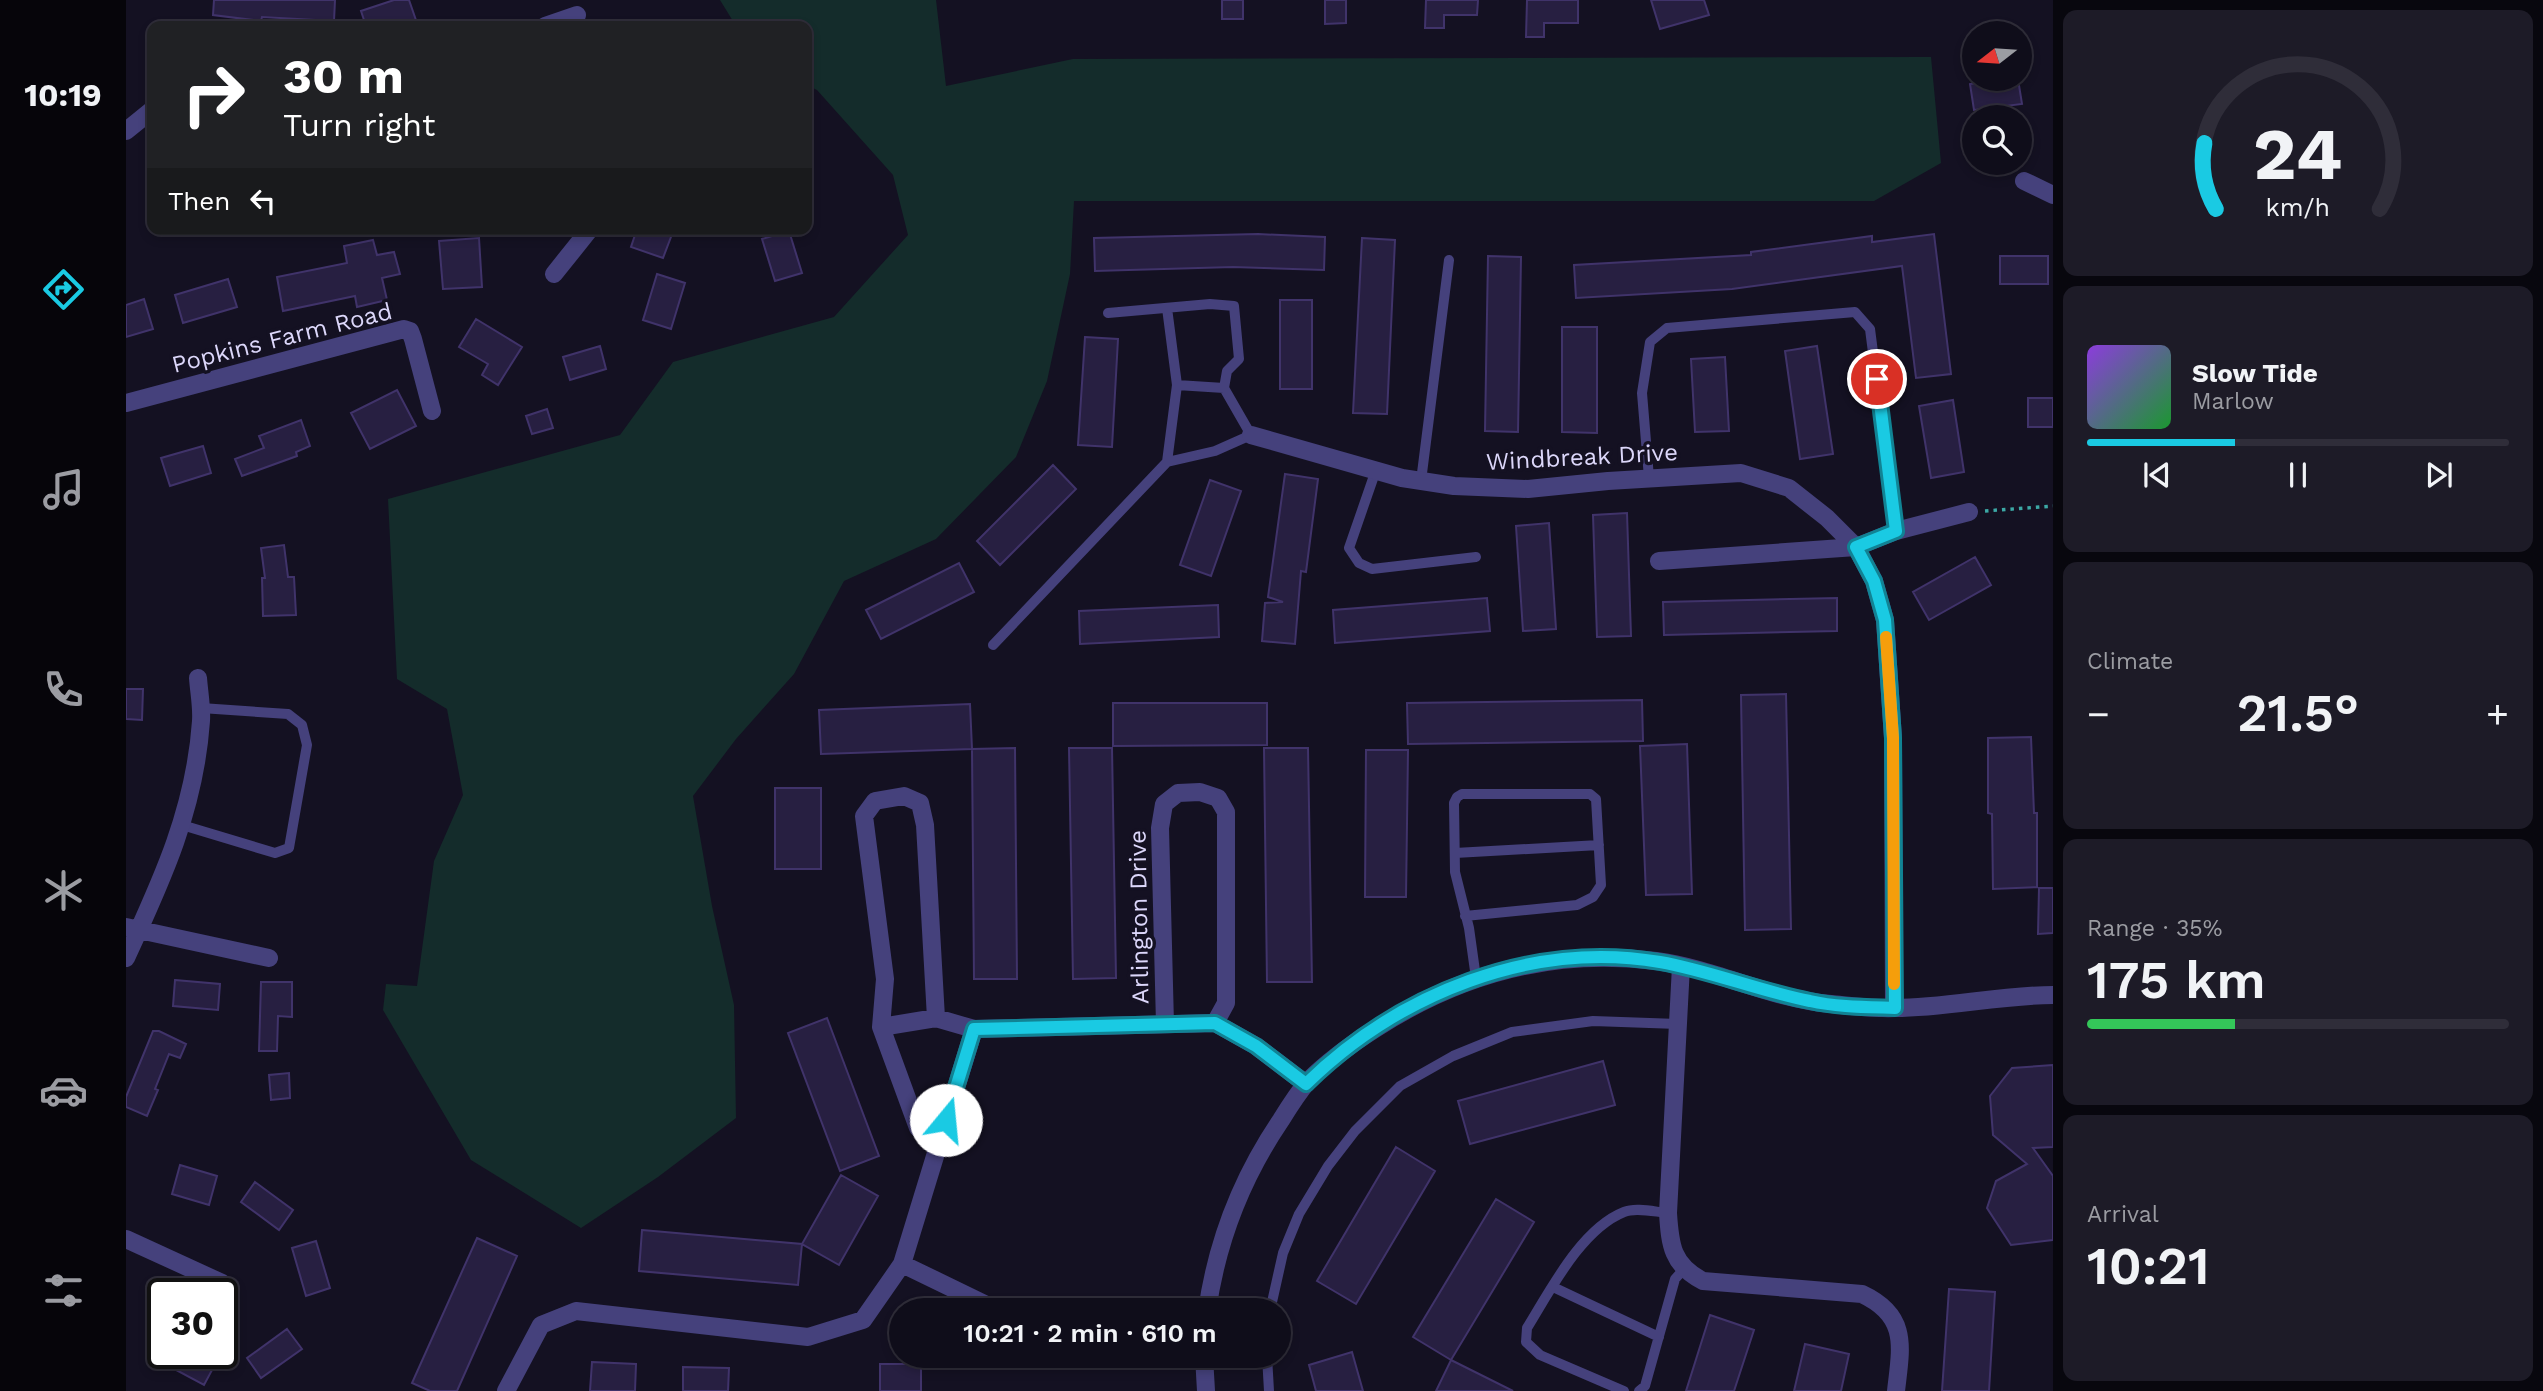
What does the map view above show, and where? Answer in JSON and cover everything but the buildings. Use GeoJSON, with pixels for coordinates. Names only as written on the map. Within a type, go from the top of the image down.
{"type":"FeatureCollection","features":[{"type":"Feature","properties":{"kind":"street"},"geometry":{"type":"LineString","coordinates":[[558,21],[577,14]]}},
{"type":"Feature","properties":{"kind":"street"},"geometry":{"type":"LineString","coordinates":[[126,131],[147,114]]}},
{"type":"Feature","properties":{"kind":"street"},"geometry":{"type":"LineString","coordinates":[[2024,181],[2053,195]]}},
{"type":"Feature","properties":{"kind":"street"},"geometry":{"type":"LineString","coordinates":[[554,274],[585,235]]}},
{"type":"Feature","properties":{"kind":"street","name":"Popkins Farm Road"},"geometry":{"type":"LineString","coordinates":[[126,403],[404,329],[410,331],[413,339],[432,411]]}},
{"type":"Feature","properties":{"kind":"street","name":"Windbreak Drive"},"geometry":{"type":"LineString","coordinates":[[1251,435],[1376,470],[1454,486],[1528,489],[1741,473],[1789,488],[1827,518],[1856,547],[1874,581],[1885,620],[1893,738],[1895,1008]]}},
{"type":"Feature","properties":{"kind":"street"},"geometry":{"type":"LineString","coordinates":[[1659,561],[1856,547],[1896,531],[1969,512]]}},
{"type":"Feature","properties":{"kind":"street"},"geometry":{"type":"LineString","coordinates":[[126,958],[133,928],[169,863],[182,825],[195,772],[201,708],[198,678]]}},
{"type":"Feature","properties":{"kind":"street","name":"Arlington Drive"},"geometry":{"type":"LineString","coordinates":[[1165,1024],[1160,828],[1164,804],[1178,793],[1200,792],[1218,798],[1226,812],[1226,1003],[1215,1023]]}},
{"type":"Feature","properties":{"kind":"street"},"geometry":{"type":"LineString","coordinates":[[936,1018],[925,825],[920,803],[904,796],[876,801],[864,816],[885,979],[881,1027],[918,1129],[939,1143]]}},
{"type":"Feature","properties":{"kind":"street"},"geometry":{"type":"LineString","coordinates":[[133,928],[269,958]]}},
{"type":"Feature","properties":{"kind":"street"},"geometry":{"type":"LineString","coordinates":[[1209,1298],[1214,1267],[1230,1213],[1260,1153],[1306,1084],[1336,1055],[1401,1012],[1431,996],[1476,978],[1554,960],[1604,958],[1681,966],[1810,1001],[1895,1008],[2053,995]]}},
{"type":"Feature","properties":{"kind":"street"},"geometry":{"type":"LineString","coordinates":[[1681,966],[1668,1213],[1670,1242],[1676,1258],[1690,1274],[1703,1281],[1862,1294],[1880,1303],[1899,1330],[1901,1348],[1896,1391]]}},
{"type":"Feature","properties":{"kind":"street"},"geometry":{"type":"LineString","coordinates":[[881,1027],[936,1018],[974,1029],[1215,1023],[1256,1046],[1306,1084]]}},
{"type":"Feature","properties":{"kind":"street"},"geometry":{"type":"LineString","coordinates":[[506,1391],[541,1325],[576,1311],[808,1337],[863,1320],[902,1264],[974,1029]]}},
{"type":"Feature","properties":{"kind":"street"},"geometry":{"type":"LineString","coordinates":[[126,1239],[211,1278]]}},
{"type":"Feature","properties":{"kind":"street"},"geometry":{"type":"LineString","coordinates":[[902,1264],[972,1298]]}},
{"type":"Feature","properties":{"kind":"street"},"geometry":{"type":"LineString","coordinates":[[1205,1368],[1206,1391]]}},
{"type":"Feature","properties":{"kind":"lane"},"geometry":{"type":"LineString","coordinates":[[1421,481],[1449,260]]}},
{"type":"Feature","properties":{"kind":"lane"},"geometry":{"type":"LineString","coordinates":[[993,645],[1167,462],[1216,451],[1251,435],[1224,388],[1227,371],[1239,359],[1234,306],[1210,304],[1108,313]]}},
{"type":"Feature","properties":{"kind":"lane"},"geometry":{"type":"LineString","coordinates":[[1167,308],[1177,385],[1167,462]]}},
{"type":"Feature","properties":{"kind":"lane"},"geometry":{"type":"LineString","coordinates":[[1649,478],[1642,393],[1650,342],[1667,328],[1855,312],[1870,328],[1896,531]]}},
{"type":"Feature","properties":{"kind":"lane"},"geometry":{"type":"LineString","coordinates":[[1177,385],[1224,388]]}},
{"type":"Feature","properties":{"kind":"lane"},"geometry":{"type":"LineString","coordinates":[[1376,470],[1349,548],[1359,563],[1372,569],[1476,557]]}},
{"type":"Feature","properties":{"kind":"lane"},"geometry":{"type":"LineString","coordinates":[[182,825],[275,853],[289,848],[307,745],[302,725],[288,714],[201,708]]}},
{"type":"Feature","properties":{"kind":"lane"},"geometry":{"type":"LineString","coordinates":[[1465,916],[1577,905],[1593,897],[1601,886],[1596,799],[1590,794],[1462,794],[1457,797],[1454,803],[1455,872],[1476,978]]}},
{"type":"Feature","properties":{"kind":"lane"},"geometry":{"type":"LineString","coordinates":[[1455,853],[1599,845]]}},
{"type":"Feature","properties":{"kind":"lane"},"geometry":{"type":"LineString","coordinates":[[1273,1298],[1283,1253],[1299,1214],[1328,1166],[1355,1131],[1400,1086],[1453,1056],[1512,1032],[1593,1021],[1678,1024]]}},
{"type":"Feature","properties":{"kind":"lane"},"geometry":{"type":"LineString","coordinates":[[1624,1391],[1540,1355],[1526,1342],[1527,1328],[1571,1259],[1604,1223],[1627,1210],[1668,1213]]}},
{"type":"Feature","properties":{"kind":"lane"},"geometry":{"type":"LineString","coordinates":[[1639,1391],[1645,1386],[1675,1279],[1685,1268]]}},
{"type":"Feature","properties":{"kind":"lane"},"geometry":{"type":"LineString","coordinates":[[1553,1287],[1659,1337]]}},
{"type":"Feature","properties":{"kind":"lane"},"geometry":{"type":"LineString","coordinates":[[1268,1368],[1269,1391]]}},
{"type":"Feature","properties":{"kind":"path"},"geometry":{"type":"LineString","coordinates":[[1969,512],[2053,506]]}},
{"type":"Feature","properties":{"kind":"green space"},"geometry":{"type":"Polygon","coordinates":[[[720,0],[936,0],[946,86],[1073,59],[1931,57],[1941,163],[1874,201],[1074,201],[1070,274],[1047,381],[1016,457],[936,539],[844,581],[794,674],[736,739],[693,796],[712,906],[734,1005],[736,1118],[658,1177],[581,1228],[471,1160],[383,1010],[386,984],[417,986],[434,861],[463,795],[447,709],[397,679],[388,499],[620,435],[673,362],[834,317],[908,235],[893,175],[812,88],[812,21],[733,21],[720,0]]]}},
{"type":"Feature","properties":{"kind":"slow traffic"},"geometry":{"type":"LineString","coordinates":[[1886,637],[1893,738],[1894,984]]}},
{"type":"Feature","properties":{"kind":"route"},"geometry":{"type":"LineString","coordinates":[[946,1120],[974,1029],[1215,1023],[1256,1046],[1306,1084],[1336,1055],[1401,1012],[1431,996],[1491,973],[1554,960],[1604,958],[1657,962],[1702,971],[1810,1001],[1895,1008],[1893,738],[1885,620],[1874,581],[1856,547],[1896,531],[1877,379]]}}]}
